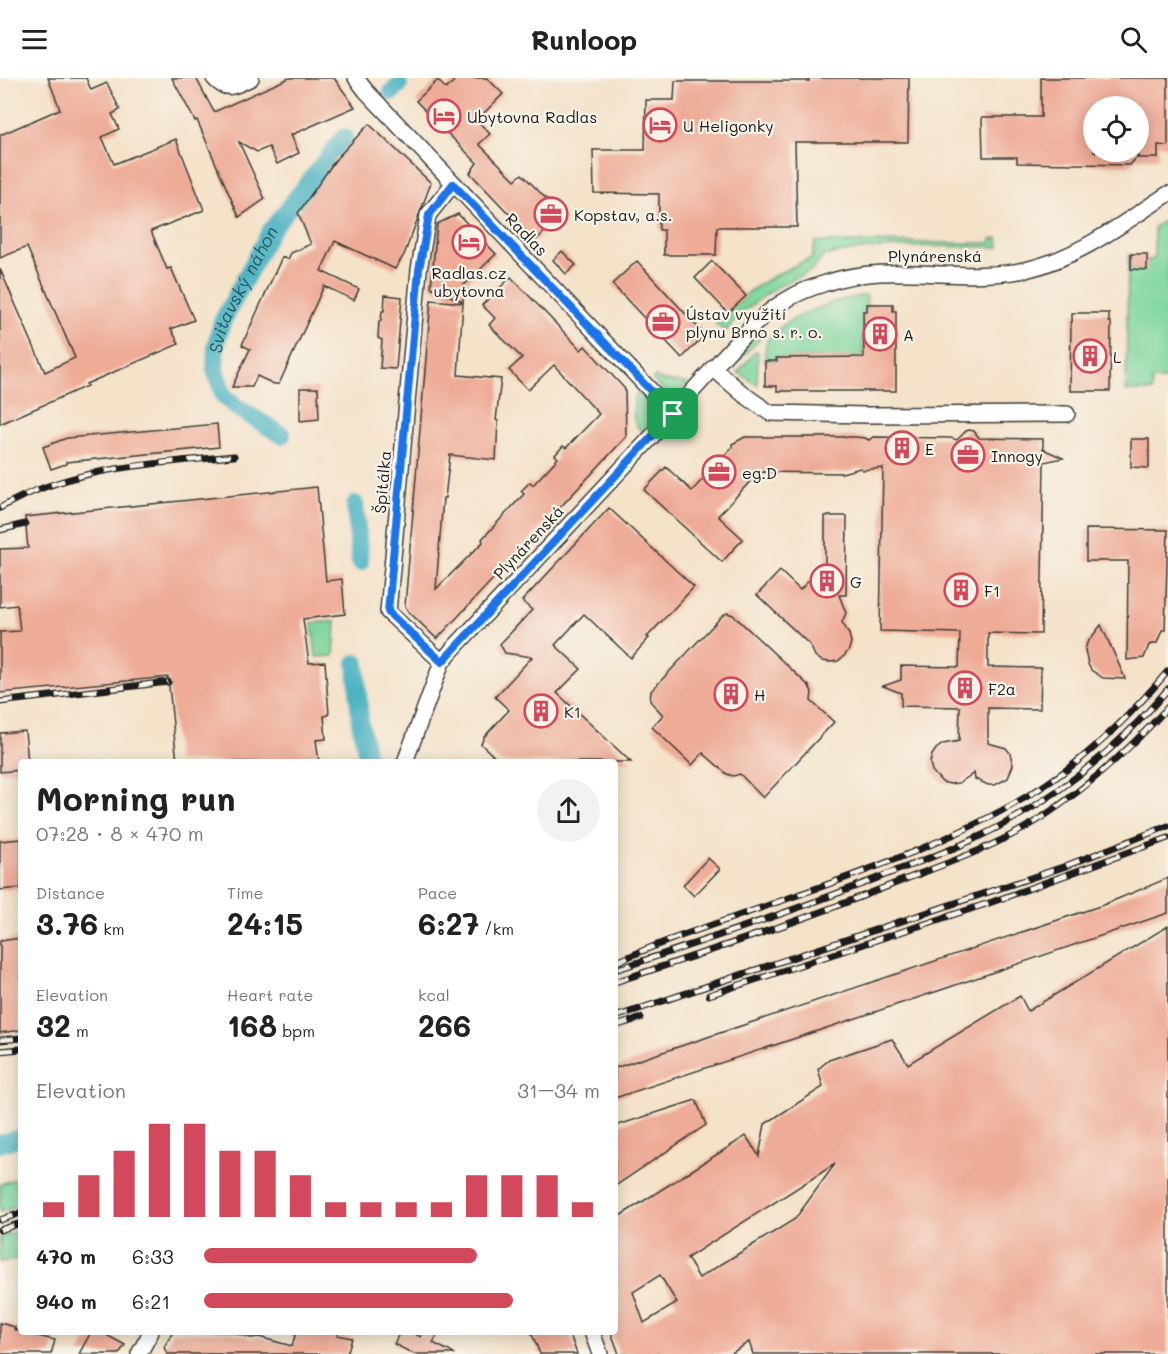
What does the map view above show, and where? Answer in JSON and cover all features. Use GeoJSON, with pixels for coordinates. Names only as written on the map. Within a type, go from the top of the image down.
{"type":"FeatureCollection","features":[{"type":"Feature","properties":{"kind":"street"},"geometry":{"type":"LineString","coordinates":[[214,78],[220,85],[228,87],[251,78]]}},
{"type":"Feature","properties":{"kind":"street","name":"Radlas"},"geometry":{"type":"LineString","coordinates":[[356,78],[453,184],[673,414]]}},
{"type":"Feature","properties":{"kind":"street","name":"Špitálka"},"geometry":{"type":"LineString","coordinates":[[442,662],[388,612],[419,270],[429,215],[453,184]]}},
{"type":"Feature","properties":{"kind":"street","name":"Plynárenská"},"geometry":{"type":"LineString","coordinates":[[442,662],[673,414],[744,334],[774,308],[790,298],[828,282],[865,275],[980,273],[1028,269],[1077,250],[1168,194]]}},
{"type":"Feature","properties":{"kind":"street"},"geometry":{"type":"LineString","coordinates":[[714,368],[743,394],[770,413],[1067,414]]}},
{"type":"Feature","properties":{"kind":"street"},"geometry":{"type":"LineString","coordinates":[[406,759],[442,662]]}},
{"type":"Feature","properties":{"kind":"street"},"geometry":{"type":"LineString","coordinates":[[139,1354],[150,1335]]}},
{"type":"Feature","properties":{"kind":"street"},"geometry":{"type":"LineString","coordinates":[[593,1335],[600,1354]]}},
{"type":"Feature","properties":{"kind":"green space"},"geometry":{"type":"Polygon","coordinates":[[[1168,218],[1168,380],[1152,380],[1152,391],[1126,391],[1128,256],[1131,254],[1131,269],[1146,269],[1147,260],[1154,259],[1154,227],[1168,218]]]}},
{"type":"Feature","properties":{"kind":"green space"},"geometry":{"type":"Polygon","coordinates":[[[998,238],[999,247],[888,247],[823,256],[813,270],[781,285],[744,311],[725,332],[716,324],[753,289],[777,274],[812,258],[815,242],[990,243],[991,239],[998,238]]]}},
{"type":"Feature","properties":{"kind":"green space"},"geometry":{"type":"Polygon","coordinates":[[[867,295],[866,311],[863,311],[863,357],[777,358],[777,361],[765,361],[767,340],[788,322],[828,304],[867,295]]]}},
{"type":"Feature","properties":{"kind":"green space"},"geometry":{"type":"Polygon","coordinates":[[[761,330],[765,334],[731,368],[734,358],[761,330]]]}},
{"type":"Feature","properties":{"kind":"green space"},"geometry":{"type":"Polygon","coordinates":[[[756,351],[758,352],[757,385],[738,372],[756,351]]]}},
{"type":"Feature","properties":{"kind":"green space"},"geometry":{"type":"Polygon","coordinates":[[[655,377],[664,381],[688,383],[678,391],[670,393],[652,379],[655,377]]]}},
{"type":"Feature","properties":{"kind":"green space"},"geometry":{"type":"Polygon","coordinates":[[[639,392],[651,412],[650,423],[643,433],[636,425],[634,417],[634,398],[639,392]]]}},
{"type":"Feature","properties":{"kind":"green space"},"geometry":{"type":"Polygon","coordinates":[[[336,621],[334,656],[316,657],[312,623],[336,621]]]}},
{"type":"Feature","properties":{"kind":"green space"},"geometry":{"type":"Polygon","coordinates":[[[18,1178],[18,1207],[0,1212],[0,1184],[18,1178]]]}},
{"type":"Feature","properties":{"kind":"green space"},"geometry":{"type":"Polygon","coordinates":[[[18,1231],[18,1259],[0,1262],[0,1237],[18,1231]]]}},
{"type":"Feature","properties":{"kind":"building"},"geometry":{"type":"Polygon","coordinates":[[[48,78],[86,78],[91,90],[107,83],[120,110],[112,114],[119,129],[102,137],[114,164],[176,139],[204,210],[151,231],[167,269],[171,268],[194,320],[171,329],[179,344],[0,424],[0,269],[45,372],[75,358],[27,247],[0,258],[0,135],[60,109],[48,78]]]}},
{"type":"Feature","properties":{"kind":"building"},"geometry":{"type":"Polygon","coordinates":[[[172,78],[196,78],[214,112],[289,78],[334,78],[355,107],[291,135],[299,153],[277,164],[269,147],[257,152],[239,142],[265,199],[239,217],[197,120],[195,121],[172,78]]]}},
{"type":"Feature","properties":{"kind":"building"},"geometry":{"type":"Polygon","coordinates":[[[457,78],[487,78],[503,94],[477,120],[490,134],[479,144],[515,180],[522,174],[562,215],[535,241],[470,173],[477,163],[416,101],[438,80],[446,89],[457,78]]]}},
{"type":"Feature","properties":{"kind":"building"},"geometry":{"type":"Polygon","coordinates":[[[809,78],[909,78],[908,142],[795,142],[797,227],[717,227],[716,255],[664,255],[664,230],[659,230],[659,194],[594,193],[593,150],[645,150],[646,100],[674,100],[675,81],[809,81],[809,78]]]}},
{"type":"Feature","properties":{"kind":"building"},"geometry":{"type":"Polygon","coordinates":[[[1041,78],[1168,78],[1168,146],[1158,145],[1158,158],[1149,158],[1149,96],[1083,96],[1083,162],[1133,162],[1130,165],[1017,163],[1017,157],[983,157],[982,117],[1041,117],[1041,78]]]}},
{"type":"Feature","properties":{"kind":"building"},"geometry":{"type":"Polygon","coordinates":[[[369,124],[431,183],[404,255],[395,269],[335,241],[321,271],[359,289],[354,300],[324,286],[279,384],[257,376],[252,387],[232,387],[250,349],[242,345],[282,257],[288,259],[291,253],[311,244],[298,213],[336,159],[369,124]]]}},
{"type":"Feature","properties":{"kind":"building"},"geometry":{"type":"Polygon","coordinates":[[[458,214],[496,254],[464,285],[463,302],[431,287],[437,224],[458,214]]]}},
{"type":"Feature","properties":{"kind":"building"},"geometry":{"type":"Polygon","coordinates":[[[562,251],[576,265],[566,274],[553,260],[562,251]]]}},
{"type":"Feature","properties":{"kind":"building"},"geometry":{"type":"Polygon","coordinates":[[[1131,254],[1147,254],[1147,270],[1131,269],[1131,254]]]}},
{"type":"Feature","properties":{"kind":"building"},"geometry":{"type":"Polygon","coordinates":[[[637,261],[705,335],[682,358],[612,284],[637,261]]]}},
{"type":"Feature","properties":{"kind":"building"},"geometry":{"type":"Polygon","coordinates":[[[712,261],[746,296],[728,313],[695,278],[712,261]]]}},
{"type":"Feature","properties":{"kind":"building"},"geometry":{"type":"Polygon","coordinates":[[[511,277],[581,350],[585,346],[625,389],[626,437],[437,639],[405,606],[431,300],[463,303],[458,375],[501,379],[496,420],[498,421],[496,460],[450,455],[445,498],[443,498],[436,589],[483,542],[482,539],[524,494],[521,491],[530,482],[533,485],[558,458],[555,455],[563,446],[566,448],[599,414],[554,365],[528,390],[509,370],[522,358],[489,325],[495,318],[482,305],[511,277]]]}},
{"type":"Feature","properties":{"kind":"building"},"geometry":{"type":"Polygon","coordinates":[[[385,295],[402,297],[396,369],[380,368],[382,340],[378,338],[379,321],[384,311],[385,295]]]}},
{"type":"Feature","properties":{"kind":"building","name":"A"},"geometry":{"type":"Polygon","coordinates":[[[867,304],[893,304],[893,311],[896,311],[896,391],[777,391],[777,386],[765,386],[765,361],[777,361],[776,358],[864,357],[863,311],[867,311],[867,304]]]}},
{"type":"Feature","properties":{"kind":"building","name":"L"},"geometry":{"type":"Polygon","coordinates":[[[1072,313],[1109,313],[1109,322],[1111,322],[1110,391],[1070,391],[1072,313]]]}},
{"type":"Feature","properties":{"kind":"building"},"geometry":{"type":"Polygon","coordinates":[[[300,388],[318,388],[319,419],[300,421],[300,388]]]}},
{"type":"Feature","properties":{"kind":"building"},"geometry":{"type":"Polygon","coordinates":[[[217,424],[219,447],[66,462],[66,464],[51,469],[43,447],[67,438],[217,424]]]}},
{"type":"Feature","properties":{"kind":"building"},"geometry":{"type":"Polygon","coordinates":[[[969,430],[974,431],[979,438],[1043,439],[1043,449],[1063,458],[1044,462],[1041,634],[988,633],[988,667],[1041,668],[1040,709],[988,708],[988,743],[1006,748],[1013,765],[1008,778],[995,785],[988,785],[975,779],[974,773],[959,783],[950,784],[942,782],[932,771],[930,763],[936,749],[943,744],[959,741],[960,707],[901,706],[901,693],[883,686],[901,680],[901,666],[959,667],[960,633],[880,631],[883,468],[863,470],[860,468],[842,473],[759,472],[718,516],[743,539],[722,562],[644,490],[666,467],[692,491],[732,447],[732,444],[745,437],[855,437],[869,440],[873,437],[951,438],[957,440],[969,430]]]}},
{"type":"Feature","properties":{"kind":"building"},"geometry":{"type":"Polygon","coordinates":[[[1131,439],[1149,439],[1149,468],[1131,467],[1131,439]]]}},
{"type":"Feature","properties":{"kind":"building"},"geometry":{"type":"Polygon","coordinates":[[[317,487],[326,581],[342,579],[345,614],[303,619],[309,663],[325,662],[329,715],[324,716],[326,739],[316,740],[319,759],[177,759],[168,677],[0,693],[0,632],[20,631],[17,605],[0,607],[0,549],[28,548],[25,517],[317,487]]]}},
{"type":"Feature","properties":{"kind":"building"},"geometry":{"type":"Polygon","coordinates":[[[609,508],[694,587],[647,637],[649,638],[631,658],[584,614],[555,645],[581,669],[557,693],[631,762],[618,762],[618,759],[497,759],[481,744],[484,737],[509,710],[495,697],[532,657],[505,653],[500,644],[532,610],[522,601],[609,508]]]}},
{"type":"Feature","properties":{"kind":"building","name":"G"},"geometry":{"type":"Polygon","coordinates":[[[825,516],[847,516],[846,595],[839,595],[846,613],[842,622],[851,642],[844,656],[838,661],[830,662],[822,661],[815,656],[810,645],[757,595],[780,571],[800,590],[825,563],[825,516]]]}},
{"type":"Feature","properties":{"kind":"building"},"geometry":{"type":"Polygon","coordinates":[[[1086,529],[1168,530],[1165,630],[1162,630],[1157,643],[1149,645],[1144,658],[1127,660],[1128,561],[1086,561],[1086,529]]]}},
{"type":"Feature","properties":{"kind":"building","name":"H"},"geometry":{"type":"Polygon","coordinates":[[[727,613],[733,615],[809,686],[812,692],[811,701],[834,722],[763,798],[740,774],[733,776],[727,774],[703,753],[692,765],[652,727],[663,715],[650,701],[651,691],[727,613]]]}},
{"type":"Feature","properties":{"kind":"building"},"geometry":{"type":"Polygon","coordinates":[[[1101,625],[1125,679],[1103,678],[1091,670],[1088,664],[1085,650],[1087,643],[1101,625]]]}},
{"type":"Feature","properties":{"kind":"building"},"geometry":{"type":"Polygon","coordinates":[[[25,731],[28,759],[18,759],[18,770],[0,772],[0,733],[25,731]]]}},
{"type":"Feature","properties":{"kind":"building"},"geometry":{"type":"Polygon","coordinates":[[[18,839],[18,888],[0,890],[0,841],[18,839]]]}},
{"type":"Feature","properties":{"kind":"building"},"geometry":{"type":"Polygon","coordinates":[[[708,858],[720,869],[694,896],[683,885],[708,858]]]}},
{"type":"Feature","properties":{"kind":"building"},"geometry":{"type":"Polygon","coordinates":[[[1168,878],[1168,913],[618,1097],[618,1067],[1103,905],[1168,878]]]}},
{"type":"Feature","properties":{"kind":"building"},"geometry":{"type":"Polygon","coordinates":[[[1168,926],[1168,1354],[753,1354],[749,1342],[730,1354],[619,1354],[612,1335],[618,1335],[618,1217],[746,1136],[759,1156],[765,1124],[823,1087],[818,1069],[829,1060],[892,1039],[908,1064],[1020,996],[1028,1011],[1168,926]],[[835,1164],[687,1258],[699,1278],[795,1219],[835,1164]],[[660,1275],[633,1292],[644,1323],[677,1303],[660,1275]]]}},
{"type":"Feature","properties":{"kind":"building"},"geometry":{"type":"Polygon","coordinates":[[[18,938],[18,1030],[0,1033],[0,941],[18,938]]]}},
{"type":"Feature","properties":{"kind":"building"},"geometry":{"type":"Polygon","coordinates":[[[696,1100],[706,1125],[618,1184],[618,1125],[696,1100]]]}},
{"type":"Feature","properties":{"kind":"building"},"geometry":{"type":"Polygon","coordinates":[[[0,1323],[15,1327],[18,1335],[34,1335],[55,1340],[51,1354],[0,1354],[0,1323]]]}},
{"type":"Feature","properties":{"kind":"building"},"geometry":{"type":"Polygon","coordinates":[[[89,1335],[107,1335],[125,1345],[119,1354],[79,1354],[89,1335]]]}},
{"type":"Feature","properties":{"kind":"building"},"geometry":{"type":"Polygon","coordinates":[[[171,1335],[240,1335],[251,1338],[259,1337],[292,1346],[295,1335],[337,1335],[352,1338],[347,1354],[167,1354],[164,1347],[171,1335]]]}},
{"type":"Feature","properties":{"kind":"building"},"geometry":{"type":"Polygon","coordinates":[[[398,1335],[421,1337],[422,1335],[437,1335],[433,1343],[455,1354],[414,1354],[394,1344],[398,1335]]]}},
{"type":"Feature","properties":{"kind":"building"},"geometry":{"type":"Polygon","coordinates":[[[532,1335],[570,1335],[577,1354],[540,1354],[532,1335]]]}},
{"type":"Feature","properties":{"kind":"waterway","name":"Svitavský náhon"},"geometry":{"type":"LineString","coordinates":[[392,92],[399,85]]}},
{"type":"Feature","properties":{"kind":"waterway","name":"Svitavský náhon"},"geometry":{"type":"LineString","coordinates":[[282,435],[236,407],[224,396],[215,370],[216,344],[222,322],[271,230],[344,137]]}},
{"type":"Feature","properties":{"kind":"waterway","name":"Svitavský náhon"},"geometry":{"type":"LineString","coordinates":[[355,504],[360,562]]}},
{"type":"Feature","properties":{"kind":"waterway","name":"Svitavský náhon"},"geometry":{"type":"LineString","coordinates":[[356,663],[360,722],[367,759]]}},
{"type":"Feature","properties":{"kind":"waterway","name":"Svitavský náhon"},"geometry":{"type":"LineString","coordinates":[[0,1144],[18,1138]]}},
{"type":"Feature","properties":{"kind":"railway"},"geometry":{"type":"LineString","coordinates":[[0,508],[27,494],[84,475],[143,465],[234,456]]}},
{"type":"Feature","properties":{"kind":"railway"},"geometry":{"type":"LineString","coordinates":[[0,530],[25,524]]}},
{"type":"Feature","properties":{"kind":"railway"},"geometry":{"type":"LineString","coordinates":[[618,962],[673,939],[911,853],[979,822],[1042,787],[1077,762],[1125,719],[1168,671]]}},
{"type":"Feature","properties":{"kind":"railway"},"geometry":{"type":"LineString","coordinates":[[0,702],[168,682]]}},
{"type":"Feature","properties":{"kind":"railway"},"geometry":{"type":"LineString","coordinates":[[618,969],[843,891],[948,851],[1000,826],[1053,794],[1102,756],[1168,689]]}},
{"type":"Feature","properties":{"kind":"railway"},"geometry":{"type":"LineString","coordinates":[[618,981],[834,907],[990,846],[1038,820],[1090,782],[1123,753],[1168,707]]}},
{"type":"Feature","properties":{"kind":"railway"},"geometry":{"type":"LineString","coordinates":[[618,1016],[1063,867],[1168,826]]}},
{"type":"Feature","properties":{"kind":"railway"},"geometry":{"type":"LineString","coordinates":[[709,995],[992,902],[1168,838]]}},
{"type":"Feature","properties":{"kind":"railway"},"geometry":{"type":"LineString","coordinates":[[618,1025],[641,1018]]}},
{"type":"Feature","properties":{"kind":"railway"},"geometry":{"type":"LineString","coordinates":[[0,1040],[18,1038]]}},
{"type":"Feature","properties":{"kind":"railway"},"geometry":{"type":"LineString","coordinates":[[0,1051],[18,1049]]}},
{"type":"Feature","properties":{"kind":"railway"},"geometry":{"type":"LineString","coordinates":[[0,1220],[18,1214]]}},
{"type":"Feature","properties":{"kind":"railway"},"geometry":{"type":"LineString","coordinates":[[0,1230],[18,1224]]}},
{"type":"Feature","properties":{"kind":"place","name":"Ubytovna Radlas"},"geometry":{"type":"Point","coordinates":[444,116]}},
{"type":"Feature","properties":{"kind":"place","name":"U Heligonky"},"geometry":{"type":"Point","coordinates":[660,125]}},
{"type":"Feature","properties":{"kind":"place","name":"Kopstav, a.s."},"geometry":{"type":"Point","coordinates":[551,214]}},
{"type":"Feature","properties":{"kind":"place","name":"Radlas.cz ubytovna"},"geometry":{"type":"Point","coordinates":[469,242]}},
{"type":"Feature","properties":{"kind":"place","name":"Ústav využití plynu Brno s. r. o."},"geometry":{"type":"Point","coordinates":[663,322]}},
{"type":"Feature","properties":{"kind":"place","name":"A"},"geometry":{"type":"Point","coordinates":[880,334]}},
{"type":"Feature","properties":{"kind":"place","name":"L"},"geometry":{"type":"Point","coordinates":[1090,356]}},
{"type":"Feature","properties":{"kind":"place","name":"E"},"geometry":{"type":"Point","coordinates":[902,448]}},
{"type":"Feature","properties":{"kind":"place","name":"Innogy"},"geometry":{"type":"Point","coordinates":[968,455]}},
{"type":"Feature","properties":{"kind":"place","name":"eg.D"},"geometry":{"type":"Point","coordinates":[719,472]}},
{"type":"Feature","properties":{"kind":"place","name":"G"},"geometry":{"type":"Point","coordinates":[827,581]}},
{"type":"Feature","properties":{"kind":"place","name":"F1"},"geometry":{"type":"Point","coordinates":[961,590]}},
{"type":"Feature","properties":{"kind":"place","name":"F2a"},"geometry":{"type":"Point","coordinates":[965,688]}},
{"type":"Feature","properties":{"kind":"place","name":"H"},"geometry":{"type":"Point","coordinates":[731,694]}},
{"type":"Feature","properties":{"kind":"place","name":"K1"},"geometry":{"type":"Point","coordinates":[541,711]}},
{"type":"Feature","properties":{"kind":"route"},"geometry":{"type":"LineString","coordinates":[[453,184],[673,414],[442,662],[388,612],[419,270],[429,215],[453,184]]}}]}
